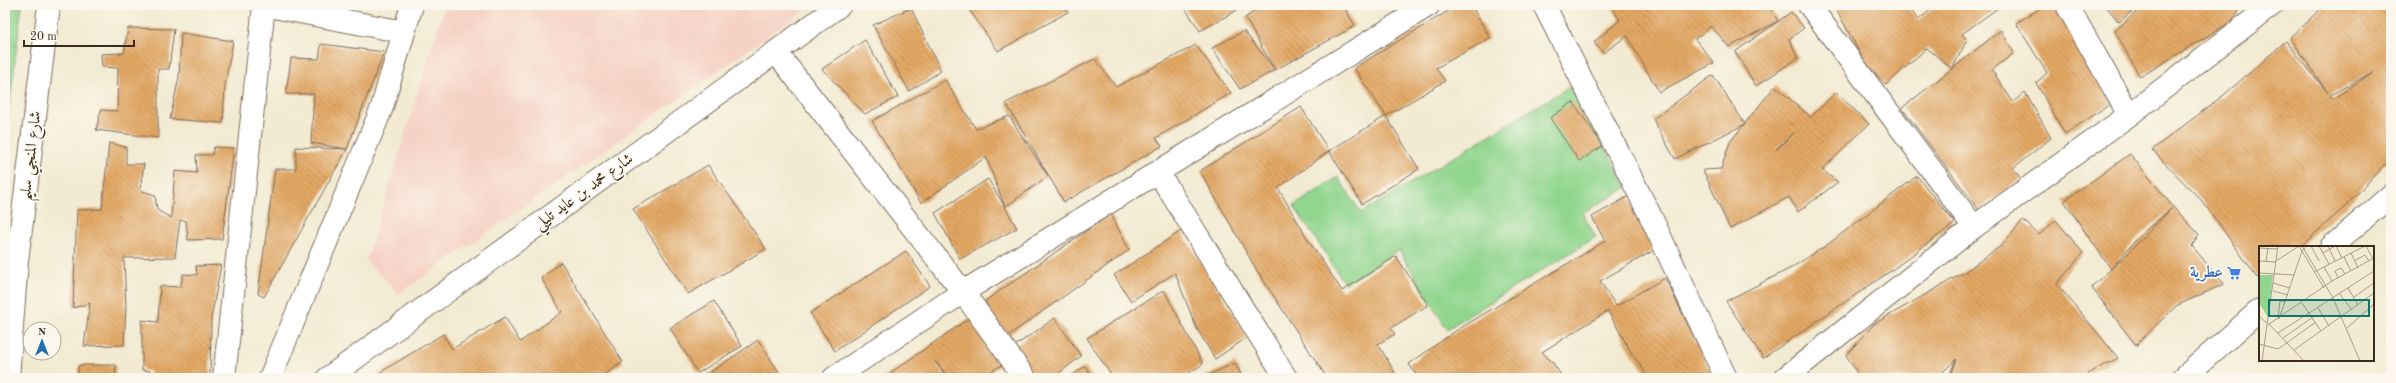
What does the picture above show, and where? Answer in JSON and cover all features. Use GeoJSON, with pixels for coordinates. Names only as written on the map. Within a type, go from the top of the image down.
{"type":"FeatureCollection","features":[{"type":"Feature","properties":{"kind":"street","name":"شارع المنجي سليم"},"geometry":{"type":"LineString","coordinates":[[8,378],[17,260],[49,5]]}},
{"type":"Feature","properties":{"kind":"street"},"geometry":{"type":"LineString","coordinates":[[224,378],[263,5],[404,32]]}},
{"type":"Feature","properties":{"kind":"street"},"geometry":{"type":"LineString","coordinates":[[270,378],[381,110],[412,5]]}},
{"type":"Feature","properties":{"kind":"street","name":"شارع محمد بن عايد تليلي"},"geometry":{"type":"LineString","coordinates":[[328,378],[840,5]]}},
{"type":"Feature","properties":{"kind":"street"},"geometry":{"type":"LineString","coordinates":[[834,378],[963,292],[1429,5]]}},
{"type":"Feature","properties":{"kind":"street"},"geometry":{"type":"LineString","coordinates":[[1544,5],[1651,217],[1726,378]]}},
{"type":"Feature","properties":{"kind":"street"},"geometry":{"type":"LineString","coordinates":[[1809,5],[1974,227]]}},
{"type":"Feature","properties":{"kind":"street"},"geometry":{"type":"LineString","coordinates":[[2067,5],[2129,115]]}},
{"type":"Feature","properties":{"kind":"street"},"geometry":{"type":"LineString","coordinates":[[1785,378],[1974,227],[2129,115],[2272,5]]}},
{"type":"Feature","properties":{"kind":"street"},"geometry":{"type":"LineString","coordinates":[[776,52],[963,292],[1025,378]]}},
{"type":"Feature","properties":{"kind":"street"},"geometry":{"type":"LineString","coordinates":[[1158,172],[1286,378]]}},
{"type":"Feature","properties":{"kind":"street"},"geometry":{"type":"LineString","coordinates":[[2332,246],[2391,194]]}},
{"type":"Feature","properties":{"kind":"street"},"geometry":{"type":"LineString","coordinates":[[2183,378],[2259,311]]}},
{"type":"Feature","properties":{"kind":"shaded area"},"geometry":{"type":"Polygon","coordinates":[[[445,5],[812,5],[399,294],[366,261],[445,5]]]}},
{"type":"Feature","properties":{"kind":"green space"},"geometry":{"type":"Polygon","coordinates":[[[5,5],[22,5],[5,140],[5,5]]]}},
{"type":"Feature","properties":{"kind":"green space"},"geometry":{"type":"Polygon","coordinates":[[[1571,86],[1627,188],[1582,213],[1596,237],[1447,329],[1399,250],[1345,284],[1294,206],[1338,177],[1361,213],[1571,86]]]}},
{"type":"Feature","properties":{"kind":"building"},"geometry":{"type":"Polygon","coordinates":[[[966,5],[1063,5],[1068,12],[998,51],[966,5]]]}},
{"type":"Feature","properties":{"kind":"building"},"geometry":{"type":"Polygon","coordinates":[[[1183,5],[1246,5],[1200,31],[1183,5]]]}},
{"type":"Feature","properties":{"kind":"building"},"geometry":{"type":"Polygon","coordinates":[[[1263,5],[1343,5],[1355,26],[1275,70],[1245,18],[1263,5]]]}},
{"type":"Feature","properties":{"kind":"building"},"geometry":{"type":"Polygon","coordinates":[[[1458,5],[1471,5],[1490,38],[1436,68],[1445,81],[1386,116],[1354,68],[1458,5]]]}},
{"type":"Feature","properties":{"kind":"building"},"geometry":{"type":"Polygon","coordinates":[[[1610,5],[1768,5],[1778,21],[1729,47],[1711,26],[1695,39],[1714,63],[1659,92],[1627,36],[1603,53],[1594,42],[1620,20],[1610,5]]]}},
{"type":"Feature","properties":{"kind":"building"},"geometry":{"type":"Polygon","coordinates":[[[1834,5],[1907,5],[1918,20],[1937,5],[2002,5],[1962,34],[1967,40],[1952,69],[1927,48],[1886,85],[1864,61],[1834,5]]]}},
{"type":"Feature","properties":{"kind":"building"},"geometry":{"type":"Polygon","coordinates":[[[2046,5],[2059,5],[2112,103],[2065,134],[2036,83],[2047,73],[2016,23],[2046,5]]]}},
{"type":"Feature","properties":{"kind":"building"},"geometry":{"type":"Polygon","coordinates":[[[2105,5],[2140,5],[2119,22],[2105,5]]]}},
{"type":"Feature","properties":{"kind":"building"},"geometry":{"type":"Polygon","coordinates":[[[2144,5],[2243,5],[2232,21],[2140,77],[2115,31],[2144,5]]]}},
{"type":"Feature","properties":{"kind":"building"},"geometry":{"type":"Polygon","coordinates":[[[2325,5],[2391,5],[2391,161],[2384,165],[2346,206],[2301,246],[2259,246],[2259,280],[2203,202],[2152,150],[2225,94],[2286,41],[2328,93],[2290,37],[2325,5]],[[2373,72],[2330,95],[2333,99],[2373,72]]]}},
{"type":"Feature","properties":{"kind":"building"},"geometry":{"type":"Polygon","coordinates":[[[911,8],[941,71],[909,91],[873,25],[911,8]]]}},
{"type":"Feature","properties":{"kind":"building"},"geometry":{"type":"Polygon","coordinates":[[[1791,12],[1804,28],[1789,39],[1798,58],[1756,86],[1735,52],[1791,12]]]}},
{"type":"Feature","properties":{"kind":"building"},"geometry":{"type":"Polygon","coordinates":[[[128,28],[174,29],[169,69],[158,69],[158,138],[96,130],[101,110],[117,111],[118,68],[102,67],[101,54],[124,53],[128,28]]]}},
{"type":"Feature","properties":{"kind":"building"},"geometry":{"type":"Polygon","coordinates":[[[2001,30],[2014,53],[1992,70],[2013,102],[2025,92],[2051,138],[2013,168],[2021,179],[1979,210],[1902,108],[2001,30]]]}},
{"type":"Feature","properties":{"kind":"building"},"geometry":{"type":"Polygon","coordinates":[[[1244,31],[1275,70],[1240,89],[1212,48],[1244,31]]]}},
{"type":"Feature","properties":{"kind":"building"},"geometry":{"type":"Polygon","coordinates":[[[181,33],[233,41],[225,84],[223,123],[170,119],[179,77],[181,33]]]}},
{"type":"Feature","properties":{"kind":"building"},"geometry":{"type":"Polygon","coordinates":[[[865,40],[898,97],[865,114],[822,69],[865,40]]]}},
{"type":"Feature","properties":{"kind":"building"},"geometry":{"type":"Polygon","coordinates":[[[321,44],[384,52],[347,149],[311,143],[314,94],[286,94],[291,58],[319,59],[321,44]]]}},
{"type":"Feature","properties":{"kind":"building"},"geometry":{"type":"Polygon","coordinates":[[[1196,45],[1231,93],[1156,138],[1162,146],[1064,202],[1006,103],[1095,59],[1116,87],[1196,45]]]}},
{"type":"Feature","properties":{"kind":"building"},"geometry":{"type":"Polygon","coordinates":[[[1713,75],[1745,124],[1675,159],[1653,119],[1713,75]]]}},
{"type":"Feature","properties":{"kind":"building"},"geometry":{"type":"Polygon","coordinates":[[[945,80],[976,129],[1009,116],[1048,176],[1005,207],[986,157],[921,203],[872,121],[945,80]]]}},
{"type":"Feature","properties":{"kind":"building"},"geometry":{"type":"Polygon","coordinates":[[[1775,86],[1811,117],[1836,92],[1869,124],[1822,170],[1838,182],[1798,212],[1789,197],[1730,229],[1703,170],[1721,169],[1730,142],[1775,86]],[[1795,132],[1776,149],[1785,142],[1795,132]]]}},
{"type":"Feature","properties":{"kind":"building"},"geometry":{"type":"Polygon","coordinates":[[[1573,102],[1603,146],[1579,161],[1550,118],[1573,102]]]}},
{"type":"Feature","properties":{"kind":"building"},"geometry":{"type":"Polygon","coordinates":[[[1301,107],[1329,151],[1278,188],[1307,238],[1342,291],[1396,256],[1428,305],[1391,328],[1395,334],[1378,344],[1398,378],[1327,378],[1256,269],[1200,171],[1301,107]]]}},
{"type":"Feature","properties":{"kind":"building"},"geometry":{"type":"Polygon","coordinates":[[[1386,116],[1419,169],[1362,204],[1329,151],[1386,116]]]}},
{"type":"Feature","properties":{"kind":"building"},"geometry":{"type":"Polygon","coordinates":[[[109,143],[126,147],[126,164],[144,164],[140,190],[155,195],[157,210],[171,218],[175,171],[197,173],[196,155],[212,155],[214,147],[234,148],[222,239],[188,240],[186,221],[180,220],[175,257],[124,258],[126,307],[124,345],[84,346],[90,303],[73,308],[77,210],[102,209],[109,143]]]}},
{"type":"Feature","properties":{"kind":"building"},"geometry":{"type":"Polygon","coordinates":[[[296,147],[347,149],[264,297],[258,294],[275,169],[296,169],[296,147]]]}},
{"type":"Feature","properties":{"kind":"building"},"geometry":{"type":"Polygon","coordinates":[[[2130,154],[2173,207],[2199,234],[2192,246],[2224,284],[2176,306],[2136,345],[2091,287],[2111,269],[2064,201],[2130,154]],[[2172,208],[2140,235],[2111,269],[2172,208]]]}},
{"type":"Feature","properties":{"kind":"building"},"geometry":{"type":"Polygon","coordinates":[[[708,165],[766,249],[688,294],[633,209],[708,165]]]}},
{"type":"Feature","properties":{"kind":"building"},"geometry":{"type":"Polygon","coordinates":[[[1917,176],[1955,223],[1892,270],[1763,358],[1726,301],[1791,268],[1827,245],[1917,176]]]}},
{"type":"Feature","properties":{"kind":"building"},"geometry":{"type":"Polygon","coordinates":[[[988,179],[1017,228],[960,259],[935,213],[988,179]]]}},
{"type":"Feature","properties":{"kind":"building"},"geometry":{"type":"Polygon","coordinates":[[[1629,196],[1658,248],[1600,281],[1616,306],[1665,278],[1714,378],[1649,378],[1631,352],[1608,311],[1542,352],[1553,363],[1563,378],[1418,378],[1409,364],[1454,332],[1605,241],[1592,217],[1629,196]]]}},
{"type":"Feature","properties":{"kind":"building"},"geometry":{"type":"Polygon","coordinates":[[[1111,214],[1129,250],[1005,338],[985,301],[1111,214]]]}},
{"type":"Feature","properties":{"kind":"building"},"geometry":{"type":"Polygon","coordinates":[[[2023,220],[2039,235],[2056,220],[2083,253],[2057,284],[2118,358],[2080,378],[1949,378],[1956,359],[1937,378],[1860,378],[1846,355],[1874,324],[1963,273],[2002,245],[2023,220]]]}},
{"type":"Feature","properties":{"kind":"building"},"geometry":{"type":"Polygon","coordinates":[[[1181,231],[1248,337],[1215,359],[1196,327],[1175,273],[1131,301],[1114,275],[1181,231]]]}},
{"type":"Feature","properties":{"kind":"building"},"geometry":{"type":"Polygon","coordinates":[[[906,251],[930,286],[835,351],[810,313],[906,251]]]}},
{"type":"Feature","properties":{"kind":"building"},"geometry":{"type":"Polygon","coordinates":[[[561,262],[623,362],[600,378],[377,378],[376,375],[443,334],[452,349],[505,317],[520,342],[562,312],[541,278],[561,262]]]}},
{"type":"Feature","properties":{"kind":"building"},"geometry":{"type":"Polygon","coordinates":[[[221,265],[211,319],[210,376],[181,374],[182,378],[150,378],[150,371],[142,370],[142,320],[158,322],[160,286],[181,287],[183,274],[197,275],[196,266],[221,265]]]}},
{"type":"Feature","properties":{"kind":"building"},"geometry":{"type":"Polygon","coordinates":[[[1164,290],[1203,364],[1181,378],[1113,378],[1087,338],[1164,290]]]}},
{"type":"Feature","properties":{"kind":"building"},"geometry":{"type":"Polygon","coordinates":[[[714,301],[742,346],[698,373],[670,328],[714,301]]]}},
{"type":"Feature","properties":{"kind":"building"},"geometry":{"type":"Polygon","coordinates":[[[972,316],[1003,364],[981,378],[949,378],[935,361],[947,378],[883,378],[972,316]]]}},
{"type":"Feature","properties":{"kind":"building"},"geometry":{"type":"Polygon","coordinates":[[[1055,318],[1081,356],[1053,378],[1030,378],[1009,350],[1055,318]]]}},
{"type":"Feature","properties":{"kind":"building"},"geometry":{"type":"Polygon","coordinates":[[[758,340],[783,378],[702,378],[758,340]]]}},
{"type":"Feature","properties":{"kind":"building"},"geometry":{"type":"Polygon","coordinates":[[[1235,363],[1243,378],[1202,378],[1235,363]]]}},
{"type":"Feature","properties":{"kind":"building"},"geometry":{"type":"Polygon","coordinates":[[[79,365],[116,365],[115,378],[77,378],[79,365]]]}},
{"type":"Feature","properties":{"kind":"building"},"geometry":{"type":"Polygon","coordinates":[[[1085,366],[1094,378],[1069,378],[1085,366]]]}},
{"type":"Feature","properties":{"kind":"building"},"geometry":{"type":"Polygon","coordinates":[[[1807,371],[1811,378],[1798,378],[1807,371]]]}},
{"type":"Feature","properties":{"kind":"place","name":"عطرية"},"geometry":{"type":"Point","coordinates":[2234,273]}}]}
